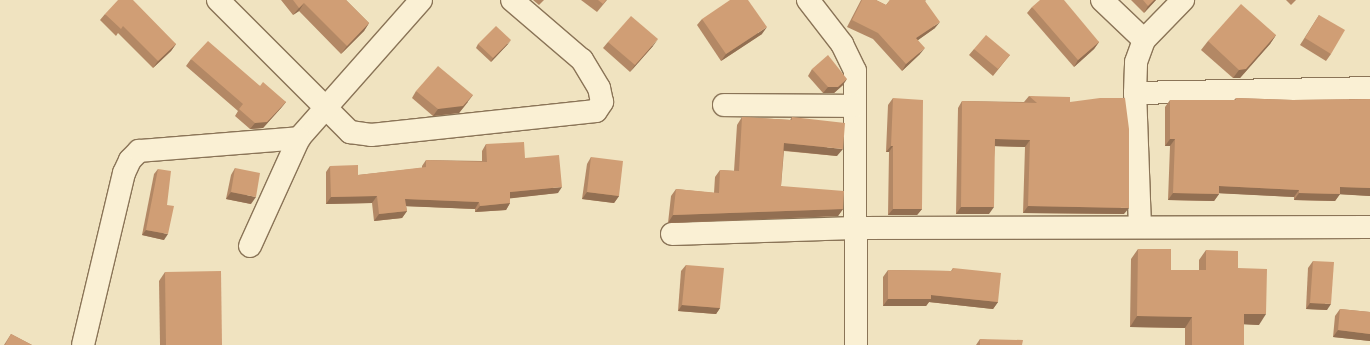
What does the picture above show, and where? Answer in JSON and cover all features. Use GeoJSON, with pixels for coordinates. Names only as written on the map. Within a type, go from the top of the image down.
{"type":"FeatureCollection","features":[{"type":"Feature","properties":{"kind":"street"},"geometry":{"type":"LineString","coordinates":[[218,0],[328,108],[350,132],[371,135],[596,112],[602,102],[598,88],[582,60],[512,0]]}},
{"type":"Feature","properties":{"kind":"street"},"geometry":{"type":"LineString","coordinates":[[250,246],[300,138],[328,108],[421,0]]}},
{"type":"Feature","properties":{"kind":"street"},"geometry":{"type":"LineString","coordinates":[[1102,0],[1144,40]]}},
{"type":"Feature","properties":{"kind":"street"},"geometry":{"type":"LineString","coordinates":[[1140,227],[1135,93],[1136,62],[1144,40],[1183,0]]}},
{"type":"Feature","properties":{"kind":"street"},"geometry":{"type":"LineString","coordinates":[[811,1],[842,44],[854,72],[856,345]]}},
{"type":"Feature","properties":{"kind":"street"},"geometry":{"type":"LineString","coordinates":[[1135,93],[1370,88]]}},
{"type":"Feature","properties":{"kind":"street"},"geometry":{"type":"LineString","coordinates":[[724,105],[855,106]]}},
{"type":"Feature","properties":{"kind":"street"},"geometry":{"type":"LineString","coordinates":[[83,345],[124,173],[130,160],[139,151],[300,138]]}},
{"type":"Feature","properties":{"kind":"street"},"geometry":{"type":"LineString","coordinates":[[672,234],[855,228],[1370,227]]}},
{"type":"Feature","properties":{"kind":"building"},"geometry":{"type":"Polygon","coordinates":[[[118,0],[133,0],[176,44],[158,61],[123,26],[121,29],[105,14],[118,0]]]}},
{"type":"Feature","properties":{"kind":"building"},"geometry":{"type":"Polygon","coordinates":[[[293,0],[346,0],[369,23],[347,46],[304,3],[299,8],[293,0]]]}},
{"type":"Feature","properties":{"kind":"building"},"geometry":{"type":"Polygon","coordinates":[[[598,0],[606,0],[603,4],[598,0]]]}},
{"type":"Feature","properties":{"kind":"building"},"geometry":{"type":"Polygon","coordinates":[[[730,0],[748,0],[767,27],[726,54],[702,19],[730,0]]]}},
{"type":"Feature","properties":{"kind":"building"},"geometry":{"type":"Polygon","coordinates":[[[862,0],[876,0],[886,5],[890,0],[925,0],[940,22],[916,38],[925,48],[906,64],[878,33],[852,20],[862,0]]]}},
{"type":"Feature","properties":{"kind":"building"},"geometry":{"type":"Polygon","coordinates":[[[1040,0],[1064,0],[1099,42],[1078,60],[1032,7],[1040,0]]]}},
{"type":"Feature","properties":{"kind":"building"},"geometry":{"type":"Polygon","coordinates":[[[1143,0],[1154,0],[1148,6],[1143,0]]]}},
{"type":"Feature","properties":{"kind":"building"},"geometry":{"type":"Polygon","coordinates":[[[1241,4],[1276,35],[1246,69],[1239,70],[1208,41],[1241,4]]]}},
{"type":"Feature","properties":{"kind":"building"},"geometry":{"type":"Polygon","coordinates":[[[1319,15],[1345,30],[1331,54],[1305,38],[1319,15]]]}},
{"type":"Feature","properties":{"kind":"building"},"geometry":{"type":"Polygon","coordinates":[[[631,16],[658,39],[635,65],[608,42],[631,16]]]}},
{"type":"Feature","properties":{"kind":"building"},"geometry":{"type":"Polygon","coordinates":[[[496,26],[511,40],[493,58],[478,44],[496,26]]]}},
{"type":"Feature","properties":{"kind":"building"},"geometry":{"type":"Polygon","coordinates":[[[986,35],[1010,55],[998,69],[974,49],[986,35]]]}},
{"type":"Feature","properties":{"kind":"building"},"geometry":{"type":"Polygon","coordinates":[[[208,41],[260,86],[263,82],[286,102],[267,122],[255,123],[239,109],[243,104],[191,59],[208,41]]]}},
{"type":"Feature","properties":{"kind":"building"},"geometry":{"type":"Polygon","coordinates":[[[828,55],[847,79],[838,87],[828,87],[812,69],[828,55]]]}},
{"type":"Feature","properties":{"kind":"building"},"geometry":{"type":"Polygon","coordinates":[[[438,66],[473,95],[463,106],[438,109],[416,91],[438,66]]]}},
{"type":"Feature","properties":{"kind":"building"},"geometry":{"type":"Polygon","coordinates":[[[1029,96],[1070,97],[1070,102],[1100,98],[1125,98],[1129,129],[1129,208],[1028,206],[1030,140],[995,139],[994,207],[961,207],[962,101],[1037,103],[1029,96]]]}},
{"type":"Feature","properties":{"kind":"building"},"geometry":{"type":"Polygon","coordinates":[[[893,98],[923,100],[922,209],[893,209],[893,146],[891,146],[893,98]]]}},
{"type":"Feature","properties":{"kind":"building"},"geometry":{"type":"Polygon","coordinates":[[[1236,98],[1293,100],[1370,99],[1370,188],[1340,187],[1340,194],[1299,193],[1299,190],[1219,186],[1219,194],[1173,193],[1175,139],[1170,139],[1170,100],[1236,100],[1236,98]]]}},
{"type":"Feature","properties":{"kind":"building"},"geometry":{"type":"Polygon","coordinates":[[[742,117],[792,120],[792,117],[845,123],[843,149],[784,143],[781,186],[844,191],[843,209],[673,215],[676,189],[719,193],[720,170],[739,171],[742,117]]]}},
{"type":"Feature","properties":{"kind":"building"},"geometry":{"type":"Polygon","coordinates":[[[524,142],[525,158],[559,155],[562,187],[510,192],[510,203],[480,206],[479,202],[405,199],[407,211],[379,214],[377,196],[331,197],[330,166],[358,165],[358,175],[426,167],[426,160],[487,162],[486,144],[524,142]]]}},
{"type":"Feature","properties":{"kind":"building"},"geometry":{"type":"Polygon","coordinates":[[[591,157],[623,161],[619,196],[587,192],[591,157]]]}},
{"type":"Feature","properties":{"kind":"building"},"geometry":{"type":"Polygon","coordinates":[[[235,168],[260,173],[256,197],[231,192],[235,168]]]}},
{"type":"Feature","properties":{"kind":"building"},"geometry":{"type":"Polygon","coordinates":[[[158,169],[171,171],[167,205],[174,206],[168,234],[146,230],[158,169]]]}},
{"type":"Feature","properties":{"kind":"building"},"geometry":{"type":"Polygon","coordinates":[[[1138,249],[1171,249],[1171,270],[1206,270],[1206,250],[1238,251],[1238,268],[1267,269],[1266,314],[1244,314],[1244,345],[1192,345],[1192,317],[1137,316],[1138,249]]]}},
{"type":"Feature","properties":{"kind":"building"},"geometry":{"type":"Polygon","coordinates":[[[1313,261],[1334,262],[1331,304],[1310,303],[1313,261]]]}},
{"type":"Feature","properties":{"kind":"building"},"geometry":{"type":"Polygon","coordinates":[[[686,265],[724,268],[720,308],[682,305],[686,265]]]}},
{"type":"Feature","properties":{"kind":"building"},"geometry":{"type":"Polygon","coordinates":[[[953,268],[1001,273],[998,302],[931,295],[931,299],[888,299],[888,270],[952,271],[953,268]]]}},
{"type":"Feature","properties":{"kind":"building"},"geometry":{"type":"Polygon","coordinates":[[[221,271],[222,345],[166,345],[165,272],[221,271]]]}},
{"type":"Feature","properties":{"kind":"building"},"geometry":{"type":"Polygon","coordinates":[[[1340,309],[1370,312],[1370,334],[1338,330],[1340,309]]]}},
{"type":"Feature","properties":{"kind":"building"},"geometry":{"type":"Polygon","coordinates":[[[11,334],[32,345],[5,345],[11,334]]]}},
{"type":"Feature","properties":{"kind":"building"},"geometry":{"type":"Polygon","coordinates":[[[980,339],[1023,340],[1022,345],[980,345],[980,339]]]}}]}
